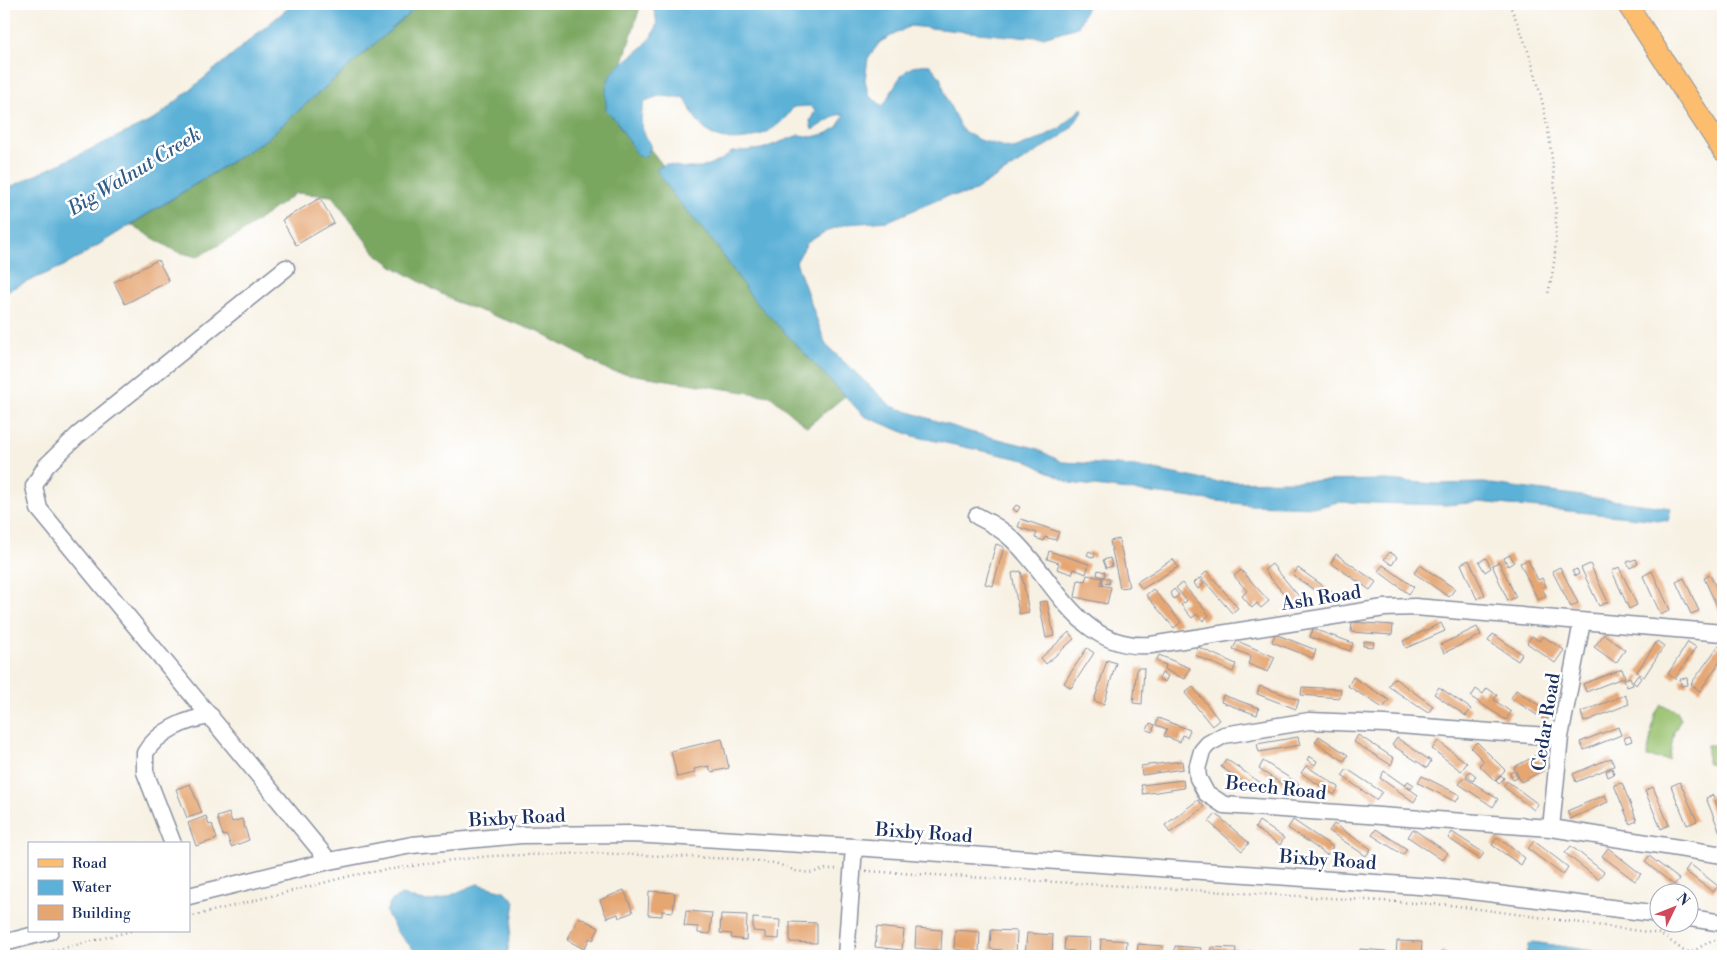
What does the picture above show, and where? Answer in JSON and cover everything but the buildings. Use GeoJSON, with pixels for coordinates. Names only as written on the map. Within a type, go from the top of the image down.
{"type":"FeatureCollection","features":[{"type":"Feature","properties":{"kind":"main road"},"geometry":{"type":"LineString","coordinates":[[1627,4],[1723,151]]}},
{"type":"Feature","properties":{"kind":"street"},"geometry":{"type":"LineString","coordinates":[[286,268],[78,435],[46,466],[34,486],[39,509],[329,860]]}},
{"type":"Feature","properties":{"kind":"street","name":"Ash Road"},"geometry":{"type":"LineString","coordinates":[[977,516],[1012,539],[1074,613],[1101,636],[1125,644],[1151,644],[1384,608],[1416,607],[1723,633]]}},
{"type":"Feature","properties":{"kind":"street","name":"Cedar Road"},"geometry":{"type":"LineString","coordinates":[[1551,828],[1560,738],[1582,622]]}},
{"type":"Feature","properties":{"kind":"street"},"geometry":{"type":"LineString","coordinates":[[172,842],[145,772],[145,753],[156,740],[177,725],[193,718],[211,716]]}},
{"type":"Feature","properties":{"kind":"street","name":"Beech Road"},"geometry":{"type":"LineString","coordinates":[[1560,738],[1384,724],[1309,721],[1224,735],[1208,744],[1202,751],[1197,768],[1198,778],[1206,793],[1224,805],[1551,828],[1723,855]]}},
{"type":"Feature","properties":{"kind":"street","name":"Bixby Road"},"geometry":{"type":"LineString","coordinates":[[190,892],[329,860],[450,840],[545,834],[651,835],[1448,888],[1650,913]]}},
{"type":"Feature","properties":{"kind":"street"},"geometry":{"type":"LineString","coordinates":[[846,956],[854,847]]}},
{"type":"Feature","properties":{"kind":"street"},"geometry":{"type":"LineString","coordinates":[[1700,920],[1723,923]]}},
{"type":"Feature","properties":{"kind":"street"},"geometry":{"type":"LineString","coordinates":[[4,943],[46,932]]}},
{"type":"Feature","properties":{"kind":"path"},"geometry":{"type":"LineString","coordinates":[[1509,4],[1521,30],[1536,75],[1554,184],[1555,253],[1548,294]]}},
{"type":"Feature","properties":{"kind":"path"},"geometry":{"type":"LineString","coordinates":[[190,917],[354,875],[444,861],[491,856],[593,853],[738,859],[776,863],[796,872],[810,873],[826,869],[852,870],[1450,905],[1661,934],[1684,951],[1692,952],[1712,940],[1723,941]]}},
{"type":"Feature","properties":{"kind":"path"},"geometry":{"type":"LineString","coordinates":[[33,956],[126,932]]}},
{"type":"Feature","properties":{"kind":"green space"},"geometry":{"type":"Polygon","coordinates":[[[420,4],[641,4],[611,100],[773,304],[851,391],[807,427],[770,396],[610,371],[539,332],[456,302],[394,267],[374,252],[332,196],[296,193],[239,234],[197,257],[175,251],[131,225],[264,141],[420,4]]]}},
{"type":"Feature","properties":{"kind":"green space"},"geometry":{"type":"Polygon","coordinates":[[[1661,705],[1676,710],[1681,719],[1674,732],[1669,760],[1647,757],[1655,714],[1661,705]]]}},
{"type":"Feature","properties":{"kind":"green space"},"geometry":{"type":"Polygon","coordinates":[[[1707,745],[1723,745],[1723,764],[1707,763],[1707,745]]]}},
{"type":"Feature","properties":{"kind":"water","name":"Big Walnut Creek"},"geometry":{"type":"Polygon","coordinates":[[[293,4],[420,4],[264,141],[68,264],[4,292],[4,190],[155,119],[293,4]]]}},
{"type":"Feature","properties":{"kind":"water"},"geometry":{"type":"Polygon","coordinates":[[[650,4],[1088,4],[1078,27],[1043,37],[1009,36],[910,26],[880,42],[868,58],[865,80],[869,96],[883,106],[896,83],[906,71],[920,65],[930,65],[940,77],[947,100],[962,130],[979,140],[1014,149],[1060,128],[1082,108],[1083,111],[1071,128],[1059,138],[969,194],[947,196],[888,221],[847,224],[826,231],[807,243],[796,262],[826,345],[891,406],[970,432],[1035,448],[1062,462],[1135,466],[1215,482],[1386,480],[1434,484],[1484,483],[1671,508],[1668,521],[1479,502],[1446,505],[1338,502],[1318,507],[1250,505],[1070,483],[1025,460],[913,436],[864,416],[753,299],[716,245],[674,196],[656,169],[666,164],[684,168],[701,168],[721,160],[732,152],[762,149],[799,135],[812,137],[828,133],[837,127],[845,114],[837,115],[812,130],[810,121],[815,111],[810,106],[793,107],[779,124],[769,131],[747,139],[724,139],[713,135],[704,128],[696,119],[685,98],[659,96],[645,101],[641,119],[651,146],[646,157],[638,156],[617,122],[606,110],[606,90],[613,72],[646,44],[652,35],[656,26],[656,16],[650,4]]]}},
{"type":"Feature","properties":{"kind":"water"},"geometry":{"type":"Polygon","coordinates":[[[478,884],[504,891],[515,901],[507,956],[420,956],[397,932],[386,912],[391,901],[402,895],[425,901],[434,901],[478,884]]]}},
{"type":"Feature","properties":{"kind":"water"},"geometry":{"type":"Polygon","coordinates":[[[1533,942],[1626,956],[1526,956],[1528,945],[1533,942]]]}}]}
